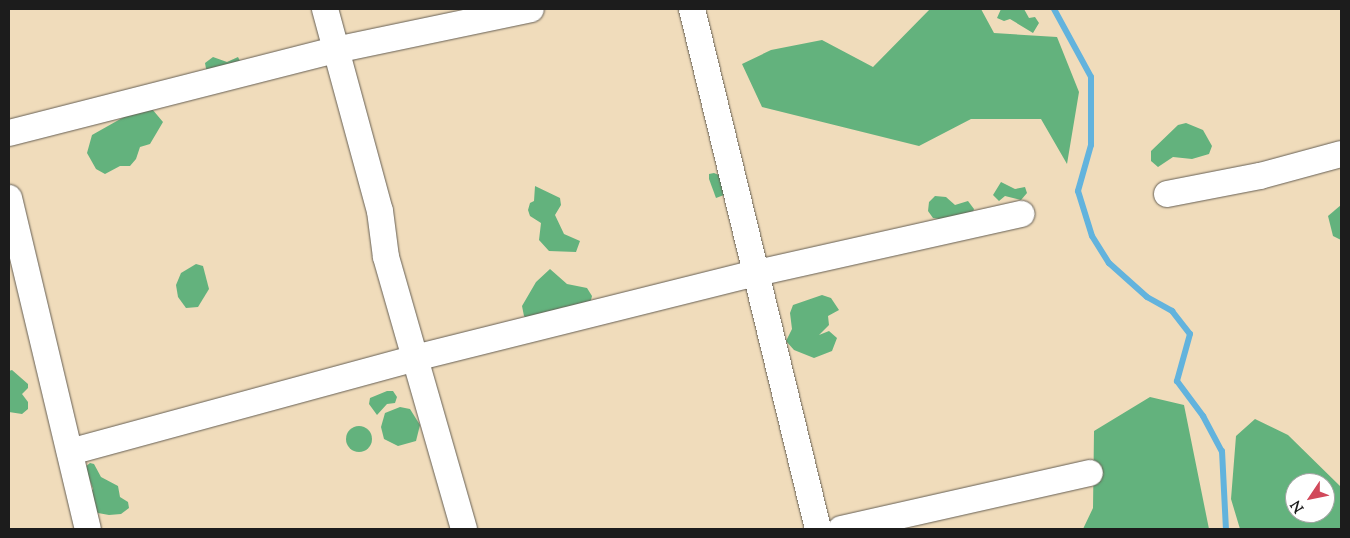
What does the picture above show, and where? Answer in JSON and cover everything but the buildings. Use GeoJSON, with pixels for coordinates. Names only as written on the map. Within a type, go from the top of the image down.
{"type":"FeatureCollection","features":[{"type":"Feature","properties":{"kind":"street"},"geometry":{"type":"LineString","coordinates":[[325,9],[380,211],[386,257],[464,529]]}},
{"type":"Feature","properties":{"kind":"street"},"geometry":{"type":"LineString","coordinates":[[9,133],[335,50],[531,9]]}},
{"type":"Feature","properties":{"kind":"street"},"geometry":{"type":"LineString","coordinates":[[692,9],[818,529]]}},
{"type":"Feature","properties":{"kind":"street"},"geometry":{"type":"LineString","coordinates":[[1167,194],[1260,176],[1341,154]]}},
{"type":"Feature","properties":{"kind":"street"},"geometry":{"type":"LineString","coordinates":[[9,198],[88,529]]}},
{"type":"Feature","properties":{"kind":"street"},"geometry":{"type":"LineString","coordinates":[[70,452],[415,358],[757,273],[1022,214]]}},
{"type":"Feature","properties":{"kind":"street"},"geometry":{"type":"LineString","coordinates":[[841,529],[1090,473]]}},
{"type":"Feature","properties":{"kind":"green space"},"geometry":{"type":"Polygon","coordinates":[[[930,9],[981,9],[994,33],[1057,37],[1079,92],[1067,164],[1041,119],[971,119],[919,146],[762,107],[742,64],[771,50],[822,40],[873,67],[930,9]]]}},
{"type":"Feature","properties":{"kind":"green space"},"geometry":{"type":"Polygon","coordinates":[[[1001,9],[1024,9],[1029,18],[1035,17],[1039,23],[1033,33],[1010,19],[1004,21],[997,18],[1001,9]]]}},
{"type":"Feature","properties":{"kind":"green space"},"geometry":{"type":"Polygon","coordinates":[[[213,57],[227,62],[238,57],[241,63],[207,74],[205,63],[213,57]]]}},
{"type":"Feature","properties":{"kind":"green space"},"geometry":{"type":"Polygon","coordinates":[[[152,109],[163,122],[150,144],[140,147],[136,159],[130,166],[120,166],[105,174],[96,169],[87,153],[92,135],[131,113],[152,109]]]}},
{"type":"Feature","properties":{"kind":"green space"},"geometry":{"type":"Polygon","coordinates":[[[1186,123],[1203,130],[1212,146],[1209,154],[1192,159],[1173,157],[1158,167],[1151,161],[1151,151],[1178,125],[1186,123]]]}},
{"type":"Feature","properties":{"kind":"green space"},"geometry":{"type":"Polygon","coordinates":[[[714,173],[721,176],[724,195],[716,198],[709,179],[709,174],[714,173]]]}},
{"type":"Feature","properties":{"kind":"green space"},"geometry":{"type":"Polygon","coordinates":[[[1001,182],[1015,189],[1025,187],[1027,193],[1021,200],[1005,196],[999,201],[993,195],[1001,182]]]}},
{"type":"Feature","properties":{"kind":"green space"},"geometry":{"type":"Polygon","coordinates":[[[535,186],[560,198],[561,205],[555,215],[564,234],[580,241],[576,252],[549,251],[539,240],[541,223],[530,216],[528,210],[530,203],[534,201],[535,186]]]}},
{"type":"Feature","properties":{"kind":"green space"},"geometry":{"type":"Polygon","coordinates":[[[935,196],[946,197],[955,205],[968,201],[974,209],[969,224],[933,218],[928,211],[929,202],[935,196]]]}},
{"type":"Feature","properties":{"kind":"green space"},"geometry":{"type":"Polygon","coordinates":[[[1341,205],[1341,240],[1333,236],[1328,216],[1341,205]]]}},
{"type":"Feature","properties":{"kind":"green space"},"geometry":{"type":"Polygon","coordinates":[[[196,264],[203,266],[209,289],[198,307],[186,308],[178,297],[176,285],[181,273],[196,264]]]}},
{"type":"Feature","properties":{"kind":"green space"},"geometry":{"type":"Polygon","coordinates":[[[550,269],[567,284],[587,288],[592,296],[590,304],[560,308],[554,317],[530,322],[524,316],[522,306],[536,282],[550,269]]]}},
{"type":"Feature","properties":{"kind":"green space"},"geometry":{"type":"Polygon","coordinates":[[[822,295],[831,298],[839,310],[828,316],[829,325],[819,335],[829,331],[837,338],[832,351],[814,358],[794,350],[786,341],[792,329],[790,313],[793,305],[822,295]]]}},
{"type":"Feature","properties":{"kind":"green space"},"geometry":{"type":"Polygon","coordinates":[[[12,370],[28,384],[28,388],[22,394],[28,402],[28,409],[22,414],[9,412],[9,371],[12,370]]]}},
{"type":"Feature","properties":{"kind":"green space"},"geometry":{"type":"Polygon","coordinates":[[[387,391],[393,391],[397,397],[395,403],[387,404],[377,415],[369,404],[370,398],[387,391]]]}},
{"type":"Feature","properties":{"kind":"green space"},"geometry":{"type":"Polygon","coordinates":[[[1150,397],[1184,405],[1209,529],[1083,529],[1093,508],[1094,431],[1150,397]]]}},
{"type":"Feature","properties":{"kind":"green space"},"geometry":{"type":"Polygon","coordinates":[[[400,407],[410,409],[420,425],[416,441],[398,446],[384,439],[381,427],[385,413],[400,407]]]}},
{"type":"Feature","properties":{"kind":"green space"},"geometry":{"type":"Polygon","coordinates":[[[1255,419],[1288,435],[1327,473],[1285,473],[1285,523],[1335,523],[1335,481],[1341,487],[1341,529],[1240,529],[1231,499],[1236,436],[1255,419]]]}},
{"type":"Feature","properties":{"kind":"green space"},"geometry":{"type":"Polygon","coordinates":[[[359,426],[368,430],[372,439],[368,448],[359,452],[350,448],[346,439],[350,430],[359,426]]]}},
{"type":"Feature","properties":{"kind":"green space"},"geometry":{"type":"Polygon","coordinates":[[[90,463],[94,464],[101,477],[118,486],[120,497],[128,502],[129,508],[121,514],[109,515],[98,513],[91,507],[89,496],[93,489],[85,467],[90,463]]]}},
{"type":"Feature","properties":{"kind":"waterway"},"geometry":{"type":"LineString","coordinates":[[1054,9],[1091,77],[1091,145],[1078,191],[1092,236],[1109,263],[1147,297],[1172,311],[1190,334],[1177,381],[1203,416],[1222,451],[1226,529]]}}]}
